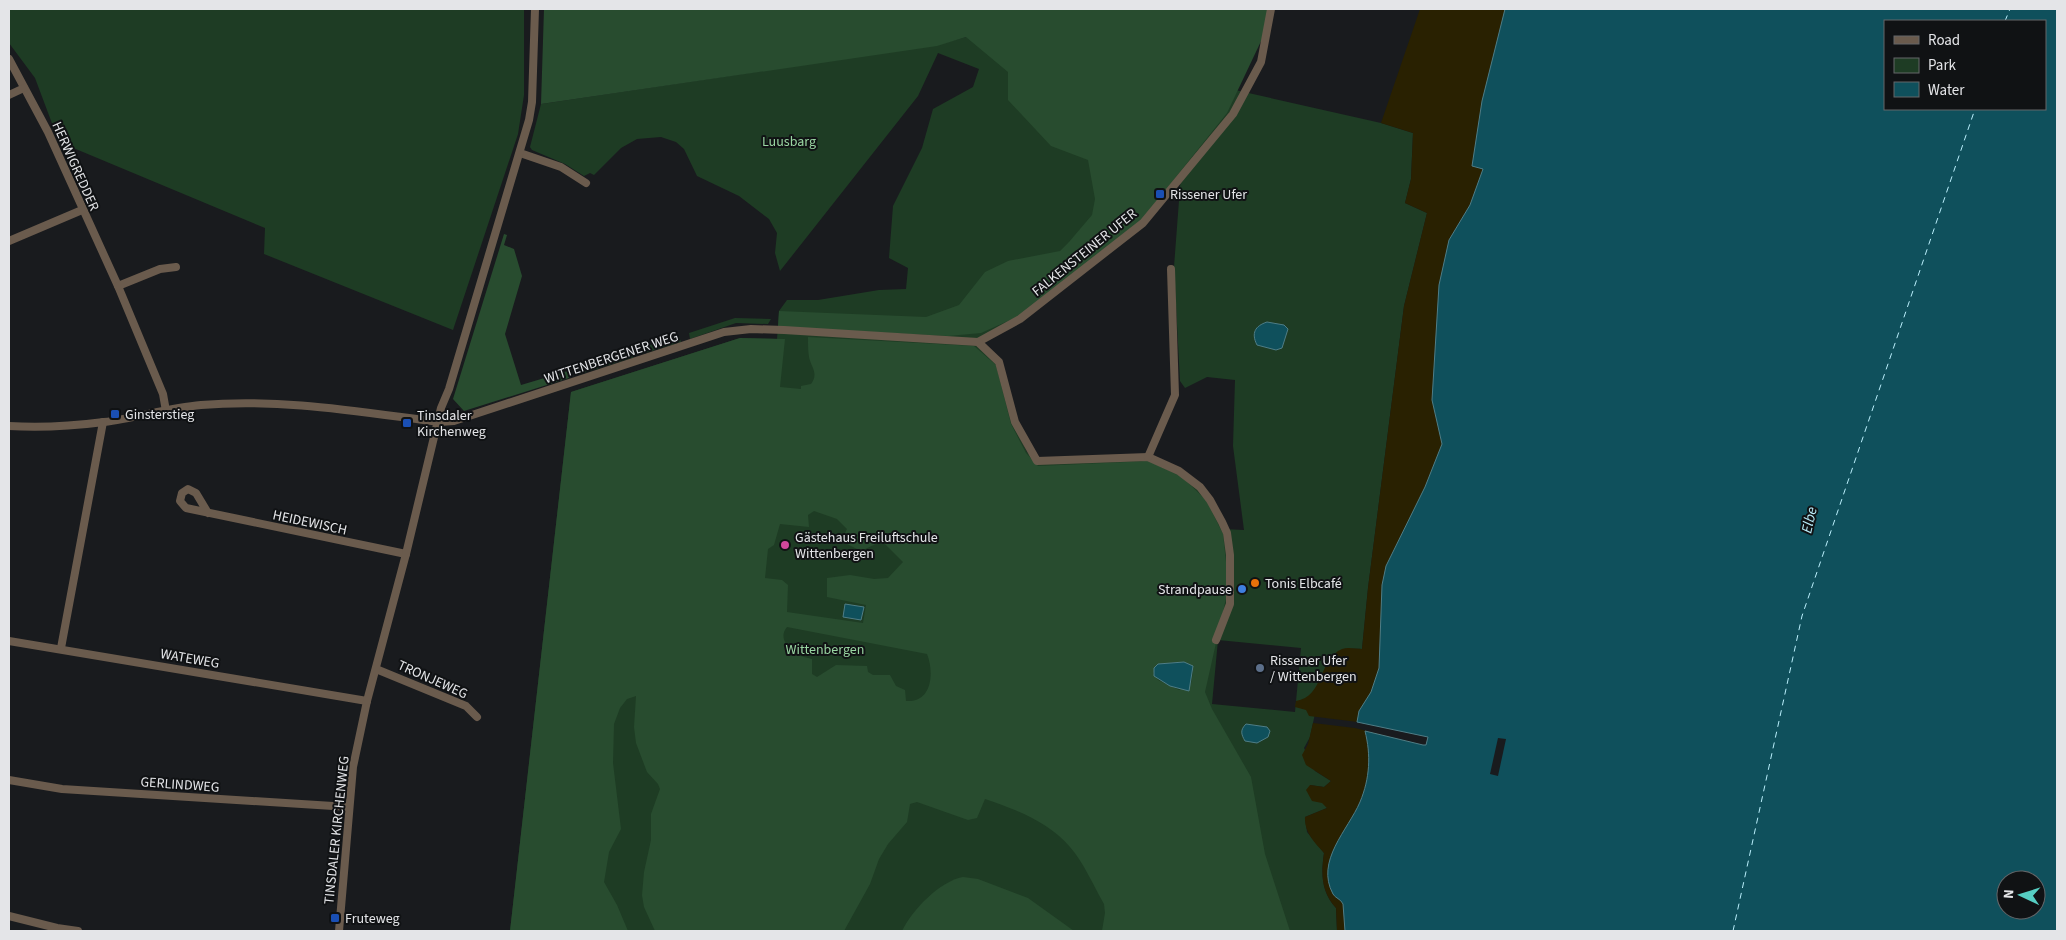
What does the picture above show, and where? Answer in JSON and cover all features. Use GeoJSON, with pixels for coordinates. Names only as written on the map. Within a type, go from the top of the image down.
{"type":"FeatureCollection","features":[{"type":"Feature","properties":{"kind":"street","name":"TINSDALER KIRCHENWEG"},"geometry":{"type":"LineString","coordinates":[[339,931],[353,767],[367,701],[406,554],[441,408],[449,389],[520,153],[532,102],[535,9]]}},
{"type":"Feature","properties":{"kind":"street","name":"FALKENSTEINER UFER"},"geometry":{"type":"LineString","coordinates":[[978,342],[1020,319],[1143,222],[1233,114],[1261,62],[1271,9]]}},
{"type":"Feature","properties":{"kind":"street","name":"HERWIGREDDER"},"geometry":{"type":"LineString","coordinates":[[9,59],[48,132],[118,286],[163,394],[166,411]]}},
{"type":"Feature","properties":{"kind":"street"},"geometry":{"type":"LineString","coordinates":[[9,95],[24,88]]}},
{"type":"Feature","properties":{"kind":"street"},"geometry":{"type":"LineString","coordinates":[[520,153],[561,167],[586,182]]}},
{"type":"Feature","properties":{"kind":"street"},"geometry":{"type":"LineString","coordinates":[[9,241],[82,210]]}},
{"type":"Feature","properties":{"kind":"street"},"geometry":{"type":"LineString","coordinates":[[118,286],[160,269],[176,267]]}},
{"type":"Feature","properties":{"kind":"street"},"geometry":{"type":"LineString","coordinates":[[1148,457],[1175,395],[1171,270]]}},
{"type":"Feature","properties":{"kind":"street","name":"WITTENBERGENER WEG"},"geometry":{"type":"LineString","coordinates":[[9,426],[57,426],[103,422],[200,405],[264,402],[313,406],[439,422],[454,421],[724,332],[751,329],[784,330],[978,342]]}},
{"type":"Feature","properties":{"kind":"street"},"geometry":{"type":"LineString","coordinates":[[978,342],[999,362],[1015,422],[1037,461],[1148,457],[1179,471],[1194,481],[1210,500],[1226,533],[1231,563],[1231,594],[1228,613],[1216,640]]}},
{"type":"Feature","properties":{"kind":"street"},"geometry":{"type":"LineString","coordinates":[[61,648],[103,422]]}},
{"type":"Feature","properties":{"kind":"street","name":"HEIDEWISCH"},"geometry":{"type":"LineString","coordinates":[[208,513],[406,554]]}},
{"type":"Feature","properties":{"kind":"street","name":"WATEWEG"},"geometry":{"type":"LineString","coordinates":[[9,641],[61,648],[367,701]]}},
{"type":"Feature","properties":{"kind":"street","name":"TRONJEWEG"},"geometry":{"type":"LineString","coordinates":[[376,668],[466,706],[477,717]]}},
{"type":"Feature","properties":{"kind":"street","name":"GERLINDWEG"},"geometry":{"type":"LineString","coordinates":[[9,780],[62,789],[350,807]]}},
{"type":"Feature","properties":{"kind":"street"},"geometry":{"type":"LineString","coordinates":[[9,916],[57,928],[78,931]]}},
{"type":"Feature","properties":{"kind":"green space"},"geometry":{"type":"Polygon","coordinates":[[[9,9],[524,9],[524,95],[518,134],[453,330],[264,254],[265,228],[59,142],[35,78],[9,43],[9,9]]]}},
{"type":"Feature","properties":{"kind":"green space"},"geometry":{"type":"Polygon","coordinates":[[[544,9],[1273,9],[1263,37],[1227,113],[1139,223],[1019,316],[981,333],[948,336],[778,327],[779,311],[926,317],[959,305],[985,272],[1008,261],[1060,251],[1092,215],[1095,199],[1088,160],[1051,146],[1008,100],[1008,72],[966,37],[937,46],[541,104],[544,9]]]}},
{"type":"Feature","properties":{"kind":"green space","name":"Wittenbergen"},"geometry":{"type":"Polygon","coordinates":[[[1194,9],[1235,90],[1381,123],[1413,133],[1411,179],[1405,203],[1427,213],[1404,306],[1362,649],[1348,649],[1339,652],[1331,659],[1324,671],[1310,737],[1304,748],[1315,771],[1331,781],[1324,787],[1310,785],[1327,808],[1305,817],[1307,832],[1324,853],[1323,882],[1327,895],[1336,908],[1337,931],[510,931],[571,392],[740,338],[777,339],[779,311],[787,300],[818,300],[879,290],[906,289],[908,268],[889,258],[893,206],[922,148],[933,109],[973,87],[979,69],[938,53],[918,96],[780,271],[775,253],[777,233],[769,219],[739,196],[697,176],[684,149],[676,142],[661,137],[637,139],[621,148],[594,175],[590,173],[584,176],[565,164],[532,150],[530,147],[541,104],[937,45],[966,37],[1194,9]],[[1181,174],[1137,227],[1020,317],[976,340],[997,363],[1013,423],[1027,452],[1039,464],[1151,460],[1184,476],[1207,499],[1222,529],[1244,530],[1233,446],[1235,380],[1207,377],[1185,388],[1180,381],[1174,267],[1181,174]],[[1218,640],[1212,704],[1295,712],[1301,648],[1218,640]]]}},
{"type":"Feature","properties":{"kind":"green space"},"geometry":{"type":"Polygon","coordinates":[[[504,234],[507,235],[504,245],[514,249],[522,276],[505,334],[521,385],[568,371],[569,378],[464,411],[453,399],[504,234]]]}},
{"type":"Feature","properties":{"kind":"green space"},"geometry":{"type":"Polygon","coordinates":[[[735,318],[771,319],[768,324],[736,323],[690,339],[689,333],[735,318]]]}},
{"type":"Feature","properties":{"kind":"green space"},"geometry":{"type":"Polygon","coordinates":[[[679,336],[681,342],[642,354],[640,348],[679,336]]]}},
{"type":"Feature","properties":{"kind":"green space"},"geometry":{"type":"Polygon","coordinates":[[[808,337],[974,346],[996,365],[1011,424],[1026,453],[1038,466],[1149,461],[1182,477],[1206,500],[1223,534],[1227,571],[1227,594],[1205,692],[1212,709],[1251,777],[1265,854],[1290,931],[1102,931],[1105,913],[1104,904],[1084,867],[1070,847],[1062,838],[1042,823],[1020,812],[985,799],[977,818],[968,820],[917,802],[910,804],[907,822],[888,844],[879,859],[870,884],[844,931],[655,931],[644,907],[642,895],[644,872],[651,840],[651,814],[660,789],[647,772],[636,743],[634,727],[636,696],[627,699],[620,708],[614,724],[613,763],[621,829],[609,852],[604,882],[617,905],[628,931],[510,931],[571,392],[740,338],[785,339],[780,387],[801,389],[801,386],[811,384],[814,377],[814,370],[809,357],[808,337]],[[814,511],[808,515],[809,527],[780,524],[774,545],[768,549],[765,578],[782,580],[788,585],[787,612],[863,623],[866,605],[827,597],[827,578],[850,575],[874,579],[888,578],[903,562],[882,541],[861,551],[841,541],[847,529],[837,519],[814,511]],[[787,627],[784,641],[788,647],[793,654],[812,659],[812,674],[817,677],[836,665],[867,666],[868,672],[873,675],[890,675],[896,686],[905,690],[906,701],[922,697],[929,685],[931,677],[927,654],[787,627]],[[1184,662],[1170,663],[1153,673],[1158,680],[1179,690],[1191,684],[1193,671],[1184,662]]]}},
{"type":"Feature","properties":{"kind":"green space"},"geometry":{"type":"Polygon","coordinates":[[[633,351],[635,357],[577,375],[574,369],[633,351]]]}},
{"type":"Feature","properties":{"kind":"green space"},"geometry":{"type":"Polygon","coordinates":[[[963,877],[978,879],[1028,898],[1074,931],[902,931],[913,914],[936,890],[945,884],[963,877]]]}},
{"type":"Feature","properties":{"kind":"sand"},"geometry":{"type":"Polygon","coordinates":[[[1420,9],[1505,9],[1482,101],[1472,166],[1483,169],[1470,205],[1449,240],[1439,285],[1432,400],[1496,449],[1366,723],[1309,716],[1306,710],[1295,707],[1296,701],[1305,698],[1312,692],[1329,660],[1335,654],[1344,648],[1362,649],[1404,306],[1427,213],[1405,203],[1411,179],[1413,133],[1381,123],[1420,9]]]}},
{"type":"Feature","properties":{"kind":"sand"},"geometry":{"type":"Polygon","coordinates":[[[1313,723],[1355,728],[1423,745],[1426,745],[1428,737],[1382,931],[1337,931],[1336,908],[1327,895],[1323,882],[1324,853],[1310,836],[1305,822],[1305,817],[1327,808],[1322,803],[1312,801],[1306,790],[1310,785],[1324,787],[1331,781],[1306,765],[1302,755],[1308,744],[1313,723]]]}},
{"type":"Feature","properties":{"kind":"water","name":"Elbe"},"geometry":{"type":"Polygon","coordinates":[[[1505,9],[2057,9],[2057,931],[1345,931],[1343,904],[1333,894],[1328,882],[1328,870],[1335,846],[1355,813],[1366,784],[1369,758],[1365,731],[1423,745],[1426,745],[1428,737],[1357,722],[1359,711],[1371,692],[1379,668],[1382,585],[1386,566],[1425,487],[1442,444],[1432,400],[1439,285],[1449,240],[1470,205],[1483,169],[1472,166],[1482,101],[1505,9]]]}},
{"type":"Feature","properties":{"kind":"water"},"geometry":{"type":"Polygon","coordinates":[[[1267,322],[1284,325],[1288,329],[1282,348],[1276,350],[1257,345],[1254,337],[1255,330],[1267,322]]]}},
{"type":"Feature","properties":{"kind":"water"},"geometry":{"type":"Polygon","coordinates":[[[845,604],[864,607],[861,620],[843,617],[845,604]]]}},
{"type":"Feature","properties":{"kind":"water"},"geometry":{"type":"Polygon","coordinates":[[[1184,662],[1193,666],[1189,691],[1170,686],[1154,676],[1154,668],[1158,664],[1184,662]]]}},
{"type":"Feature","properties":{"kind":"water"},"geometry":{"type":"Polygon","coordinates":[[[1246,724],[1267,727],[1270,731],[1268,737],[1257,743],[1245,741],[1242,732],[1246,724]]]}},
{"type":"Feature","properties":{"kind":"pier"},"geometry":{"type":"Polygon","coordinates":[[[1498,738],[1506,739],[1498,776],[1490,774],[1498,738]]]}},
{"type":"Feature","properties":{"kind":"ferry route"},"geometry":{"type":"LineString","coordinates":[[2005,20],[2010,9]]}},
{"type":"Feature","properties":{"kind":"ferry route"},"geometry":{"type":"LineString","coordinates":[[1733,931],[1802,616],[1975,110]]}},
{"type":"Feature","properties":{"kind":"place","name":"Rissener Ufer"},"geometry":{"type":"Point","coordinates":[1160,194]}},
{"type":"Feature","properties":{"kind":"place","name":"Ginsterstieg"},"geometry":{"type":"Point","coordinates":[115,414]}},
{"type":"Feature","properties":{"kind":"place","name":"Tinsdaler Kirchenweg"},"geometry":{"type":"Point","coordinates":[407,423]}},
{"type":"Feature","properties":{"kind":"place","name":"Gästehaus Freiluftschule Wittenbergen"},"geometry":{"type":"Point","coordinates":[785,545]}},
{"type":"Feature","properties":{"kind":"place","name":"Tonis Elbcafé"},"geometry":{"type":"Point","coordinates":[1255,583]}},
{"type":"Feature","properties":{"kind":"place","name":"Strandpause"},"geometry":{"type":"Point","coordinates":[1242,589]}},
{"type":"Feature","properties":{"kind":"place","name":"Rissener Ufer / Wittenbergen"},"geometry":{"type":"Point","coordinates":[1260,668]}},
{"type":"Feature","properties":{"kind":"place","name":"Fruteweg"},"geometry":{"type":"Point","coordinates":[335,918]}},
{"type":"Feature","properties":{"kind":"park label","name":"Luusbarg"},"geometry":{"type":"Point","coordinates":[789,141]}}]}
